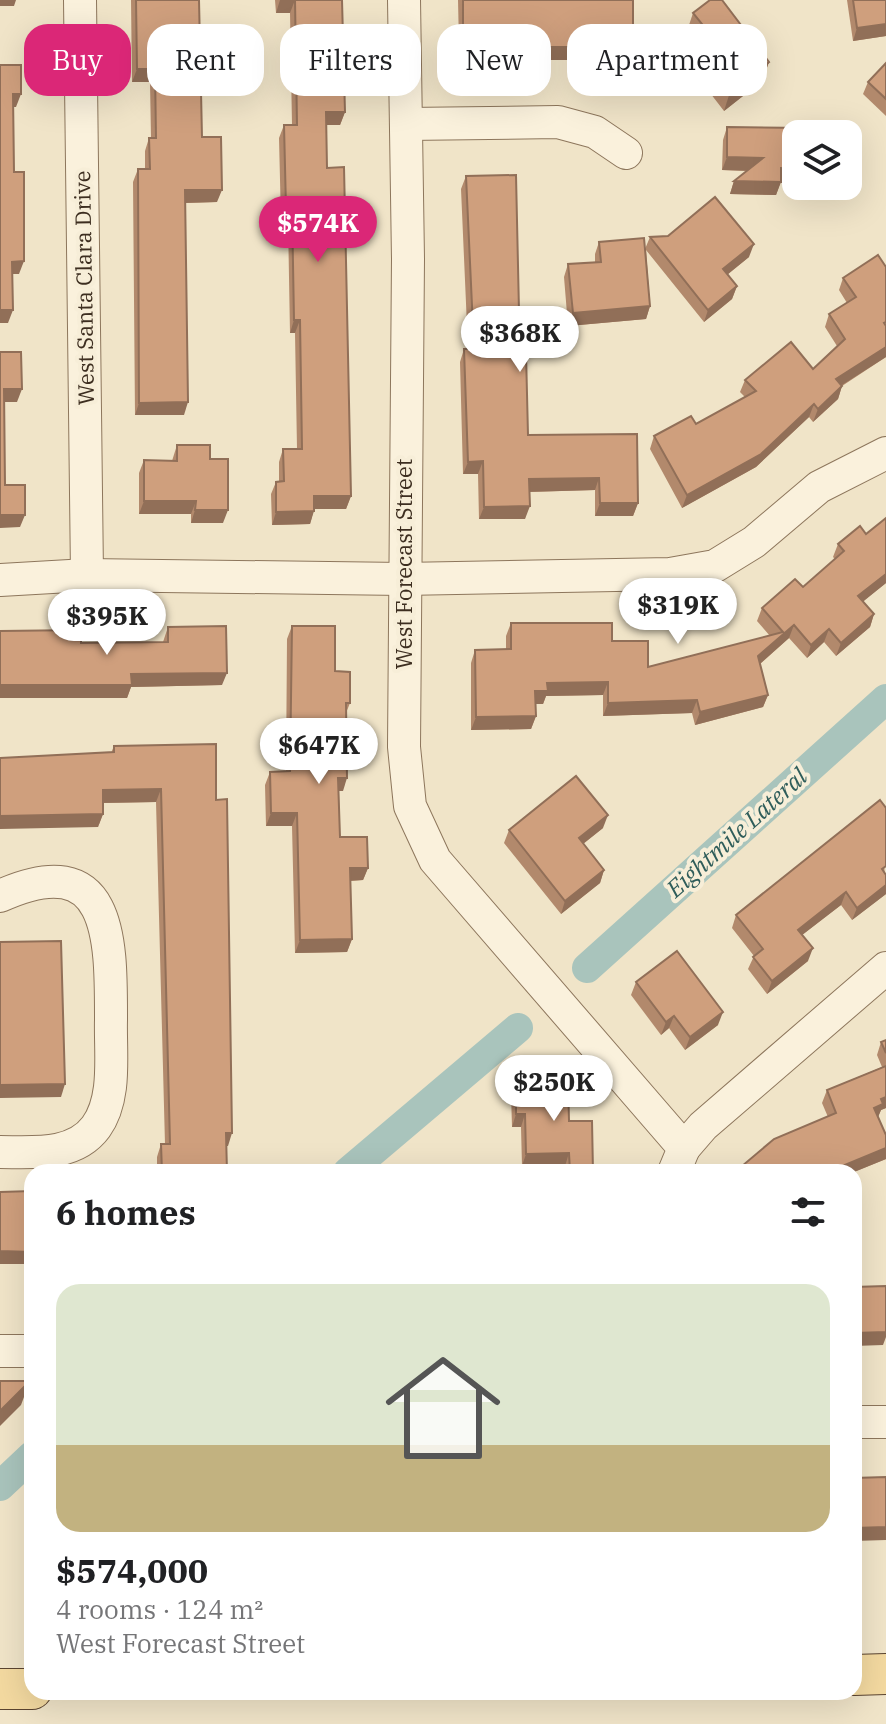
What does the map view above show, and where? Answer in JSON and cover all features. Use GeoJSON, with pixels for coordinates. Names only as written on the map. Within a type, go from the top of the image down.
{"type":"FeatureCollection","features":[{"type":"Feature","properties":{"kind":"main road"},"geometry":{"type":"LineString","coordinates":[[862,1675],[886,1674]]}},
{"type":"Feature","properties":{"kind":"main road"},"geometry":{"type":"LineString","coordinates":[[0,1689],[24,1689]]}},
{"type":"Feature","properties":{"kind":"street","name":"West Santa Clara Drive"},"geometry":{"type":"LineString","coordinates":[[80,0],[87,575]]}},
{"type":"Feature","properties":{"kind":"street","name":"West Forecast Street"},"geometry":{"type":"LineString","coordinates":[[404,0],[408,259],[403,579],[410,806],[435,860],[679,1160]]}},
{"type":"Feature","properties":{"kind":"street"},"geometry":{"type":"LineString","coordinates":[[406,124],[558,122],[595,132],[626,153]]}},
{"type":"Feature","properties":{"kind":"street"},"geometry":{"type":"LineString","coordinates":[[0,580],[87,575],[403,579],[670,574],[715,566],[754,542],[819,487],[886,453]]}},
{"type":"Feature","properties":{"kind":"street"},"geometry":{"type":"LineString","coordinates":[[0,896],[23,886],[49,881],[72,885],[93,900],[105,921],[111,946],[110,1087],[95,1128],[78,1143],[56,1151],[0,1152]]}},
{"type":"Feature","properties":{"kind":"street"},"geometry":{"type":"LineString","coordinates":[[679,1160],[703,1126],[886,968]]}},
{"type":"Feature","properties":{"kind":"street"},"geometry":{"type":"LineString","coordinates":[[0,1351],[24,1351]]}},
{"type":"Feature","properties":{"kind":"street"},"geometry":{"type":"LineString","coordinates":[[862,1422],[886,1422]]}},
{"type":"Feature","properties":{"kind":"building"},"geometry":{"type":"Polygon","coordinates":[[[136,0],[199,0],[200,24],[147,24],[147,69],[137,69],[136,0]]]}},
{"type":"Feature","properties":{"kind":"building"},"geometry":{"type":"Polygon","coordinates":[[[295,0],[342,0],[343,24],[295,24],[295,0]]]}},
{"type":"Feature","properties":{"kind":"building"},"geometry":{"type":"Polygon","coordinates":[[[463,0],[633,0],[633,24],[567,24],[567,47],[551,47],[551,24],[463,24],[463,0]]]}},
{"type":"Feature","properties":{"kind":"building"},"geometry":{"type":"Polygon","coordinates":[[[710,0],[722,0],[740,24],[702,24],[693,13],[710,0]]]}},
{"type":"Feature","properties":{"kind":"building"},"geometry":{"type":"Polygon","coordinates":[[[853,0],[886,0],[886,24],[857,28],[853,0]]]}},
{"type":"Feature","properties":{"kind":"building"},"geometry":{"type":"Polygon","coordinates":[[[886,63],[886,99],[868,82],[886,63]]]}},
{"type":"Feature","properties":{"kind":"building"},"geometry":{"type":"Polygon","coordinates":[[[0,65],[21,65],[21,94],[13,94],[14,172],[24,172],[24,261],[12,262],[13,310],[0,310],[0,65]]]}},
{"type":"Feature","properties":{"kind":"building"},"geometry":{"type":"Polygon","coordinates":[[[155,96],[201,96],[202,137],[221,137],[222,190],[185,190],[188,402],[139,403],[138,169],[150,169],[149,138],[156,138],[155,96]]]}},
{"type":"Feature","properties":{"kind":"building"},"geometry":{"type":"Polygon","coordinates":[[[297,96],[345,96],[345,112],[326,112],[327,168],[344,167],[351,496],[314,496],[314,511],[276,512],[276,482],[284,481],[283,449],[302,449],[300,320],[294,320],[292,208],[286,208],[284,125],[297,125],[297,96]]]}},
{"type":"Feature","properties":{"kind":"building"},"geometry":{"type":"Polygon","coordinates":[[[727,127],[782,128],[781,182],[734,181],[763,158],[727,157],[727,127]]]}},
{"type":"Feature","properties":{"kind":"building"},"geometry":{"type":"Polygon","coordinates":[[[516,175],[519,311],[525,311],[528,435],[637,434],[638,503],[600,503],[599,478],[529,479],[530,506],[484,507],[483,461],[468,462],[464,349],[474,349],[466,176],[516,175]]]}},
{"type":"Feature","properties":{"kind":"building"},"geometry":{"type":"Polygon","coordinates":[[[715,197],[754,244],[723,269],[737,286],[708,310],[650,237],[668,236],[715,197]]]}},
{"type":"Feature","properties":{"kind":"building"},"geometry":{"type":"Polygon","coordinates":[[[644,238],[650,306],[573,313],[568,264],[601,262],[599,242],[644,238]]]}},
{"type":"Feature","properties":{"kind":"building"},"geometry":{"type":"Polygon","coordinates":[[[878,255],[886,267],[886,347],[836,379],[842,386],[818,409],[814,404],[761,454],[687,495],[654,436],[691,416],[696,424],[756,391],[745,380],[791,342],[813,369],[845,339],[829,314],[856,297],[843,278],[878,255]]]}},
{"type":"Feature","properties":{"kind":"building"},"geometry":{"type":"Polygon","coordinates":[[[0,352],[21,352],[22,389],[4,389],[5,485],[25,485],[25,515],[0,515],[0,352]]]}},
{"type":"Feature","properties":{"kind":"building"},"geometry":{"type":"Polygon","coordinates":[[[177,445],[210,445],[210,459],[228,459],[228,510],[195,510],[196,501],[144,501],[144,460],[177,461],[177,445]]]}},
{"type":"Feature","properties":{"kind":"building"},"geometry":{"type":"Polygon","coordinates":[[[886,518],[886,574],[858,596],[874,614],[841,643],[829,629],[811,645],[794,625],[758,656],[768,695],[700,712],[697,700],[608,703],[608,682],[547,683],[548,691],[535,691],[536,716],[476,717],[475,650],[511,649],[511,623],[612,623],[612,641],[648,641],[648,667],[783,632],[762,608],[795,579],[803,587],[844,551],[838,544],[860,526],[866,534],[886,518]]]}},
{"type":"Feature","properties":{"kind":"building"},"geometry":{"type":"Polygon","coordinates":[[[226,626],[227,673],[131,674],[132,685],[0,685],[0,631],[81,630],[81,643],[168,642],[168,627],[226,626]]]}},
{"type":"Feature","properties":{"kind":"building"},"geometry":{"type":"Polygon","coordinates":[[[292,626],[335,626],[335,671],[350,672],[350,703],[346,703],[347,778],[338,778],[340,837],[367,837],[368,868],[350,868],[352,939],[300,940],[297,813],[271,813],[270,772],[290,771],[292,626]]]}},
{"type":"Feature","properties":{"kind":"building"},"geometry":{"type":"Polygon","coordinates":[[[216,744],[216,800],[227,799],[232,1133],[226,1133],[227,1164],[162,1164],[161,1144],[170,1144],[161,789],[103,790],[103,814],[0,816],[0,758],[114,752],[114,746],[216,744]]]}},
{"type":"Feature","properties":{"kind":"building"},"geometry":{"type":"Polygon","coordinates":[[[576,776],[608,815],[579,838],[604,870],[565,901],[509,830],[576,776]]]}},
{"type":"Feature","properties":{"kind":"building"},"geometry":{"type":"Polygon","coordinates":[[[880,800],[886,808],[886,866],[882,869],[886,875],[886,885],[857,908],[846,892],[798,930],[813,948],[772,981],[753,957],[763,949],[736,915],[880,800]]]}},
{"type":"Feature","properties":{"kind":"building"},"geometry":{"type":"Polygon","coordinates":[[[61,941],[65,1084],[0,1085],[0,942],[61,941]]]}},
{"type":"Feature","properties":{"kind":"building"},"geometry":{"type":"Polygon","coordinates":[[[677,951],[723,1012],[690,1037],[674,1016],[666,1022],[636,982],[677,951]]]}},
{"type":"Feature","properties":{"kind":"building"},"geometry":{"type":"Polygon","coordinates":[[[886,1066],[886,1097],[881,1099],[883,1104],[874,1108],[886,1135],[886,1148],[847,1164],[744,1164],[774,1139],[836,1113],[827,1090],[886,1066]]]}},
{"type":"Feature","properties":{"kind":"building"},"geometry":{"type":"Polygon","coordinates":[[[568,1080],[569,1121],[592,1121],[593,1164],[570,1164],[569,1153],[526,1154],[525,1114],[516,1114],[516,1081],[568,1080]]]}},
{"type":"Feature","properties":{"kind":"building"},"geometry":{"type":"Polygon","coordinates":[[[24,1191],[24,1252],[0,1251],[0,1192],[24,1191]]]}},
{"type":"Feature","properties":{"kind":"building"},"geometry":{"type":"Polygon","coordinates":[[[886,1286],[886,1332],[862,1333],[862,1287],[886,1286]]]}},
{"type":"Feature","properties":{"kind":"building"},"geometry":{"type":"Polygon","coordinates":[[[0,1381],[24,1381],[24,1387],[0,1411],[0,1381]]]}},
{"type":"Feature","properties":{"kind":"building"},"geometry":{"type":"Polygon","coordinates":[[[886,1477],[886,1527],[862,1528],[862,1478],[886,1477]]]}},
{"type":"Feature","properties":{"kind":"waterway","name":"Eightmile Lateral"},"geometry":{"type":"LineString","coordinates":[[587,968],[886,699]]}},
{"type":"Feature","properties":{"kind":"waterway","name":"Eightmile Lateral"},"geometry":{"type":"LineString","coordinates":[[357,1164],[518,1028]]}},
{"type":"Feature","properties":{"kind":"waterway","name":"Eightmile Lateral"},"geometry":{"type":"LineString","coordinates":[[0,1486],[24,1464]]}}]}
